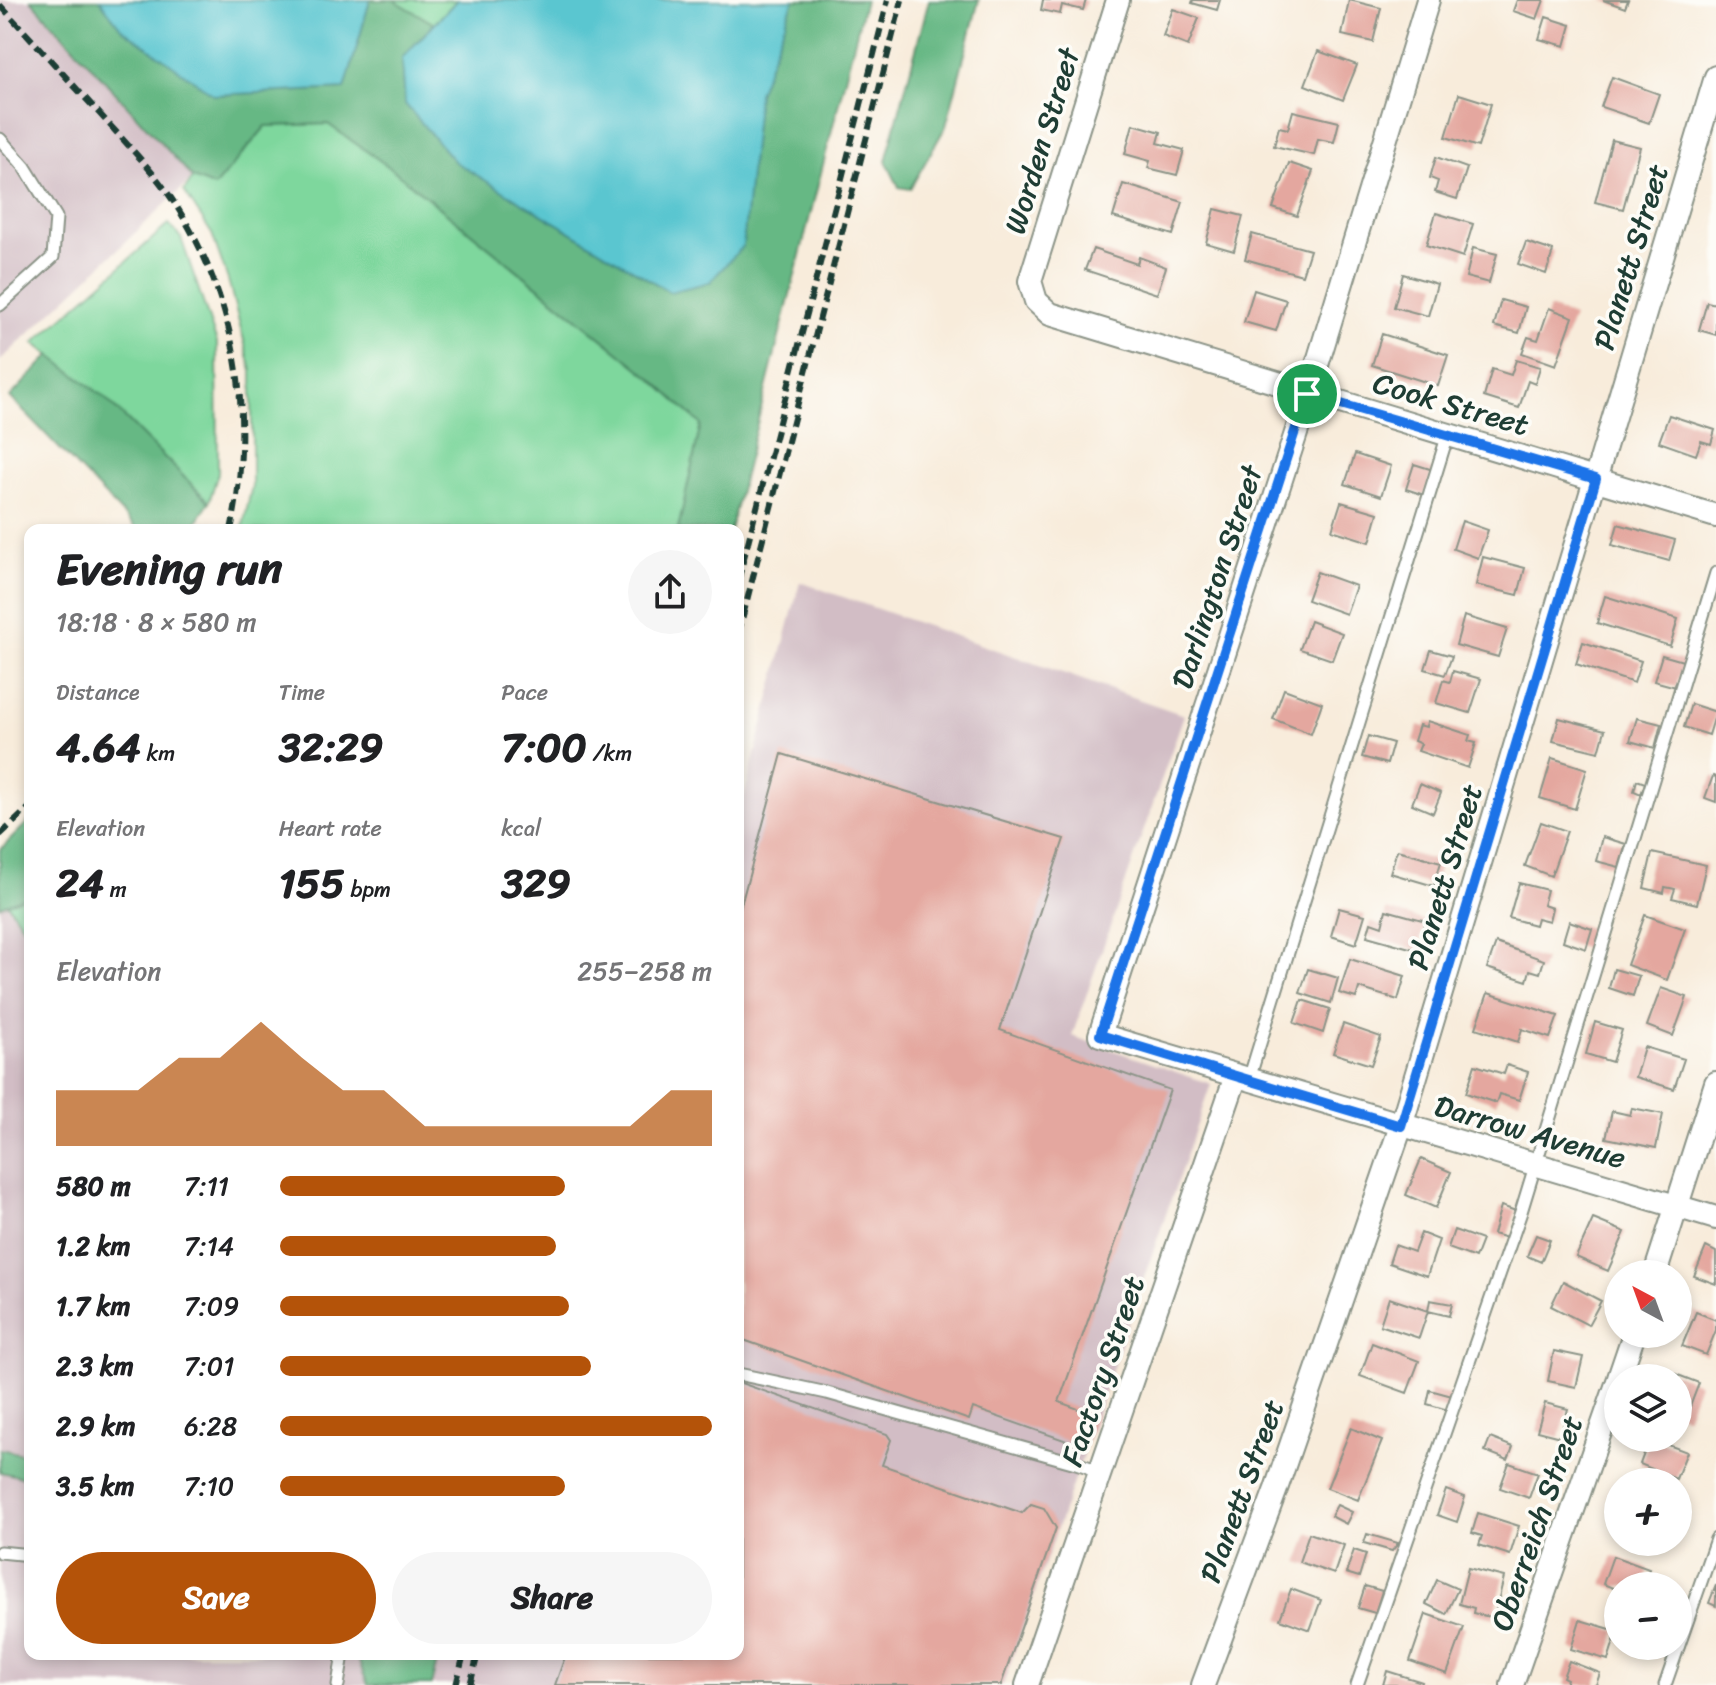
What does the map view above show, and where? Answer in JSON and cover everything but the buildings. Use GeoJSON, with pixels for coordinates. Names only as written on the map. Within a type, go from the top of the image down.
{"type":"FeatureCollection","features":[{"type":"Feature","properties":{"kind":"street","name":"Worden Street"},"geometry":{"type":"LineString","coordinates":[[1036,301],[1030,281],[1118,0]]}},
{"type":"Feature","properties":{"kind":"street","name":"Darlington Street"},"geometry":{"type":"LineString","coordinates":[[1243,1078],[1100,1035],[1307,394],[1428,0]]}},
{"type":"Feature","properties":{"kind":"street","name":"Planett Street"},"geometry":{"type":"LineString","coordinates":[[1203,1685],[1276,1489],[1401,1126],[1716,77]]}},
{"type":"Feature","properties":{"kind":"street","name":"Cook Street"},"geometry":{"type":"LineString","coordinates":[[1036,301],[1050,314],[1716,516]]}},
{"type":"Feature","properties":{"kind":"street","name":"Darrow Avenue"},"geometry":{"type":"LineString","coordinates":[[1243,1078],[1716,1218]]}},
{"type":"Feature","properties":{"kind":"street","name":"Factory Street"},"geometry":{"type":"LineString","coordinates":[[1027,1685],[1100,1476],[1111,1435],[1243,1078]]}},
{"type":"Feature","properties":{"kind":"street"},"geometry":{"type":"LineString","coordinates":[[1660,1260],[1716,1083]]}},
{"type":"Feature","properties":{"kind":"street","name":"Oberreich Street"},"geometry":{"type":"LineString","coordinates":[[1512,1685],[1604,1420]]}},
{"type":"Feature","properties":{"kind":"lane"},"geometry":{"type":"LineString","coordinates":[[0,139],[25,167],[56,217],[53,257],[0,305]]}},
{"type":"Feature","properties":{"kind":"lane"},"geometry":{"type":"LineString","coordinates":[[1243,1078],[1448,434]]}},
{"type":"Feature","properties":{"kind":"lane"},"geometry":{"type":"LineString","coordinates":[[1357,1685],[1521,1212],[1716,573]]}},
{"type":"Feature","properties":{"kind":"lane"},"geometry":{"type":"LineString","coordinates":[[744,1375],[842,1397],[1076,1463],[1100,1476]]}},
{"type":"Feature","properties":{"kind":"lane"},"geometry":{"type":"LineString","coordinates":[[1665,1685],[1716,1539]]}},
{"type":"Feature","properties":{"kind":"lane"},"geometry":{"type":"LineString","coordinates":[[0,1552],[24,1554]]}},
{"type":"Feature","properties":{"kind":"lane"},"geometry":{"type":"LineString","coordinates":[[338,1685],[342,1660]]}},
{"type":"Feature","properties":{"kind":"shaded area"},"geometry":{"type":"Polygon","coordinates":[[[0,0],[31,0],[193,178],[0,361],[0,0]]]}},
{"type":"Feature","properties":{"kind":"shaded area"},"geometry":{"type":"Polygon","coordinates":[[[800,582],[1184,715],[1072,1036],[1211,1084],[1003,1685],[0,1685],[0,854],[24,832],[24,1660],[744,1660],[744,796],[800,582]]]}},
{"type":"Feature","properties":{"kind":"green space"},"geometry":{"type":"Polygon","coordinates":[[[31,0],[100,0],[121,28],[215,95],[345,89],[370,0],[394,0],[434,24],[402,58],[405,103],[454,161],[670,292],[743,246],[758,93],[794,0],[865,0],[732,524],[679,524],[701,424],[651,378],[392,169],[328,124],[266,126],[214,187],[193,178],[31,0]]]}},
{"type":"Feature","properties":{"kind":"green space"},"geometry":{"type":"Polygon","coordinates":[[[394,0],[457,0],[434,24],[394,0]]]}},
{"type":"Feature","properties":{"kind":"green space"},"geometry":{"type":"Polygon","coordinates":[[[929,0],[979,0],[946,126],[910,189],[899,187],[886,161],[929,0]]]}},
{"type":"Feature","properties":{"kind":"green space"},"geometry":{"type":"Polygon","coordinates":[[[328,124],[392,169],[651,378],[701,424],[679,524],[243,524],[252,486],[252,371],[228,280],[212,234],[184,191],[193,178],[214,187],[266,126],[328,124]]]}},
{"type":"Feature","properties":{"kind":"green space"},"geometry":{"type":"Polygon","coordinates":[[[169,224],[181,238],[217,343],[218,473],[209,502],[105,398],[34,343],[169,224]]]}},
{"type":"Feature","properties":{"kind":"green space"},"geometry":{"type":"Polygon","coordinates":[[[50,355],[105,398],[209,502],[196,524],[132,524],[10,397],[50,355]]]}},
{"type":"Feature","properties":{"kind":"green space"},"geometry":{"type":"Polygon","coordinates":[[[24,826],[24,897],[0,906],[0,850],[24,826]]]}},
{"type":"Feature","properties":{"kind":"green space"},"geometry":{"type":"Polygon","coordinates":[[[24,897],[24,928],[7,903],[24,897]]]}},
{"type":"Feature","properties":{"kind":"green space"},"geometry":{"type":"Polygon","coordinates":[[[0,1449],[24,1455],[24,1478],[0,1472],[0,1449]]]}},
{"type":"Feature","properties":{"kind":"green space"},"geometry":{"type":"Polygon","coordinates":[[[358,1660],[437,1660],[431,1685],[368,1685],[358,1660]]]}},
{"type":"Feature","properties":{"kind":"water"},"geometry":{"type":"Polygon","coordinates":[[[100,0],[370,0],[345,89],[214,95],[121,28],[100,0]]]}},
{"type":"Feature","properties":{"kind":"water"},"geometry":{"type":"Polygon","coordinates":[[[457,0],[794,0],[758,93],[743,246],[710,282],[670,292],[455,162],[405,104],[402,58],[457,0]]]}},
{"type":"Feature","properties":{"kind":"railway"},"geometry":{"type":"LineString","coordinates":[[744,558],[888,0]]}},
{"type":"Feature","properties":{"kind":"railway"},"geometry":{"type":"LineString","coordinates":[[744,612],[902,0]]}},
{"type":"Feature","properties":{"kind":"railway"},"geometry":{"type":"LineString","coordinates":[[0,5],[167,192],[191,230],[210,270],[224,312],[240,398],[241,442],[232,524]]}},
{"type":"Feature","properties":{"kind":"railway"},"geometry":{"type":"LineString","coordinates":[[0,835],[24,813]]}},
{"type":"Feature","properties":{"kind":"railway"},"geometry":{"type":"LineString","coordinates":[[456,1685],[462,1660]]}},
{"type":"Feature","properties":{"kind":"railway"},"geometry":{"type":"LineString","coordinates":[[470,1685],[476,1660]]}},
{"type":"Feature","properties":{"kind":"route"},"geometry":{"type":"LineString","coordinates":[[1307,394],[1596,479],[1401,1126],[1100,1035],[1307,394]]}}]}
